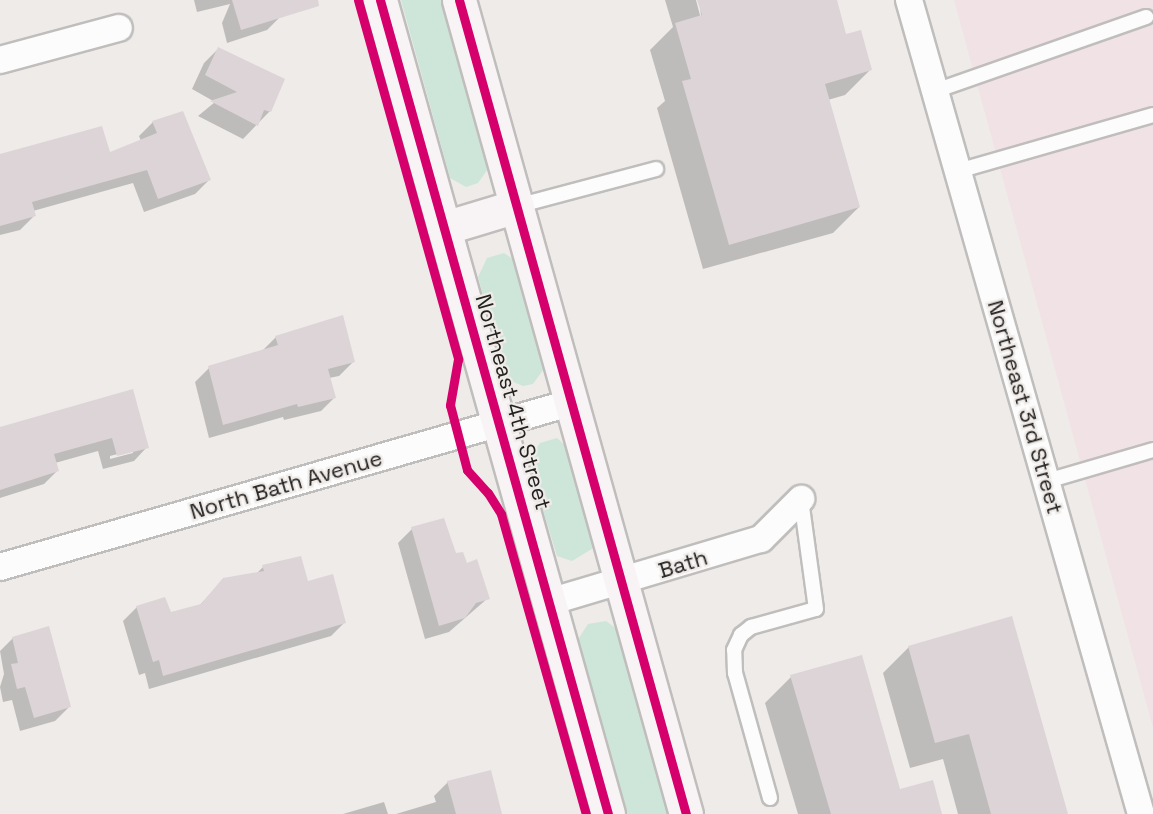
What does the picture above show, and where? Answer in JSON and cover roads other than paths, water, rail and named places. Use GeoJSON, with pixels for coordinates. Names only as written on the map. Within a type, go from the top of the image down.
{"type":"FeatureCollection","features":[{"type":"Feature","properties":{"kind":"main road","name":"Northeast 4th Street"},"geometry":{"type":"LineString","coordinates":[[380,0],[608,814]]}},
{"type":"Feature","properties":{"kind":"main road"},"geometry":{"type":"LineString","coordinates":[[459,0],[573,402],[686,814]]}},
{"type":"Feature","properties":{"kind":"main road"},"geometry":{"type":"LineString","coordinates":[[444,228],[517,206]]}},
{"type":"Feature","properties":{"kind":"street","name":"Northeast 3rd Street"},"geometry":{"type":"LineString","coordinates":[[909,0],[1141,814]]}},
{"type":"Feature","properties":{"kind":"street"},"geometry":{"type":"LineString","coordinates":[[0,60],[118,28]]}},
{"type":"Feature","properties":{"kind":"street","name":"North Bath Avenue"},"geometry":{"type":"LineString","coordinates":[[0,567],[573,402]]}},
{"type":"Feature","properties":{"kind":"street","name":"Bath"},"geometry":{"type":"LineString","coordinates":[[549,602],[622,583],[761,539],[801,499]]}},
{"type":"Feature","properties":{"kind":"lane"},"geometry":{"type":"LineString","coordinates":[[935,91],[1146,17]]}},
{"type":"Feature","properties":{"kind":"lane"},"geometry":{"type":"LineString","coordinates":[[958,171],[1153,115]]}},
{"type":"Feature","properties":{"kind":"lane"},"geometry":{"type":"LineString","coordinates":[[517,206],[656,168]]}},
{"type":"Feature","properties":{"kind":"lane"},"geometry":{"type":"LineString","coordinates":[[1047,481],[1153,450]]}},
{"type":"Feature","properties":{"kind":"lane"},"geometry":{"type":"LineString","coordinates":[[770,798],[735,673],[734,650],[741,635],[752,627],[816,609],[801,499]]}}]}
